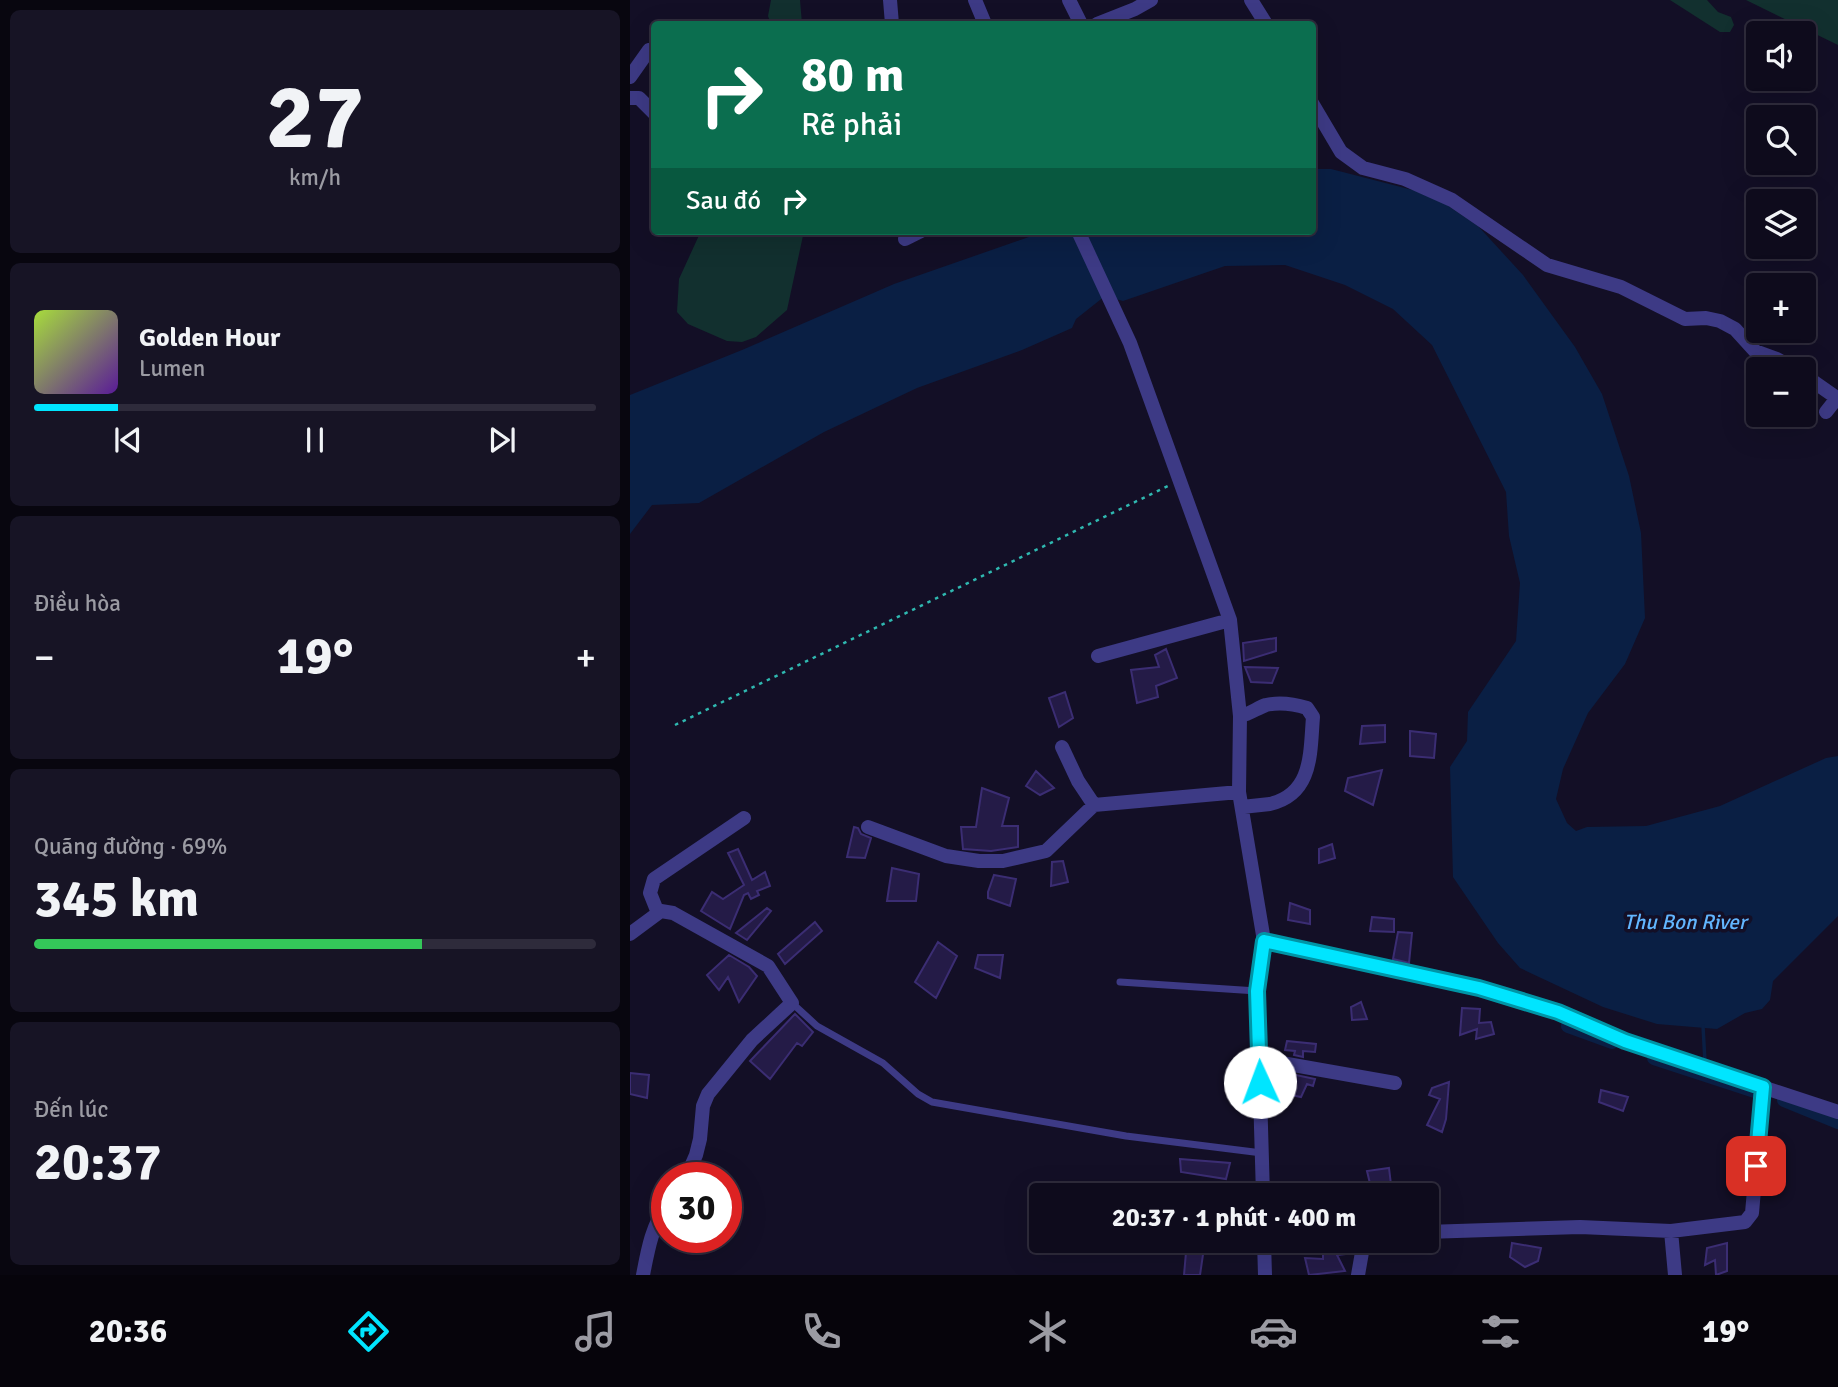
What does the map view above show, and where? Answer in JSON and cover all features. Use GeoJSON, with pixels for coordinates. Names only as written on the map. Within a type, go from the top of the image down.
{"type":"FeatureCollection","features":[{"type":"Feature","properties":{"kind":"street"},"geometry":{"type":"LineString","coordinates":[[890,0],[892,21]]}},
{"type":"Feature","properties":{"kind":"street"},"geometry":{"type":"LineString","coordinates":[[975,0],[984,21]]}},
{"type":"Feature","properties":{"kind":"street"},"geometry":{"type":"LineString","coordinates":[[1069,0],[1080,21]]}},
{"type":"Feature","properties":{"kind":"street"},"geometry":{"type":"LineString","coordinates":[[1105,21],[1151,0]]}},
{"type":"Feature","properties":{"kind":"street"},"geometry":{"type":"LineString","coordinates":[[1251,0],[1264,21]]}},
{"type":"Feature","properties":{"kind":"street"},"geometry":{"type":"LineString","coordinates":[[630,77],[649,50]]}},
{"type":"Feature","properties":{"kind":"street"},"geometry":{"type":"LineString","coordinates":[[630,98],[639,98],[651,110]]}},
{"type":"Feature","properties":{"kind":"street"},"geometry":{"type":"LineString","coordinates":[[1316,110],[1341,152],[1363,168],[1414,182],[1452,200],[1547,265],[1621,287],[1685,319],[1706,318],[1727,324],[1755,351],[1772,357]]}},
{"type":"Feature","properties":{"kind":"street"},"geometry":{"type":"LineString","coordinates":[[905,239],[913,235]]}},
{"type":"Feature","properties":{"kind":"street"},"geometry":{"type":"LineString","coordinates":[[1080,235],[1130,343],[1230,621],[1240,716],[1239,792],[1264,941],[1257,991],[1263,1183]]}},
{"type":"Feature","properties":{"kind":"street"},"geometry":{"type":"LineString","coordinates":[[1816,383],[1837,398],[1826,412]]}},
{"type":"Feature","properties":{"kind":"street"},"geometry":{"type":"LineString","coordinates":[[1098,656],[1230,621]]}},
{"type":"Feature","properties":{"kind":"street"},"geometry":{"type":"LineString","coordinates":[[1240,716],[1265,705],[1284,704],[1307,708],[1313,717],[1307,768],[1300,787],[1276,801],[1242,807]]}},
{"type":"Feature","properties":{"kind":"street"},"geometry":{"type":"LineString","coordinates":[[1062,747],[1078,780],[1094,804]]}},
{"type":"Feature","properties":{"kind":"street"},"geometry":{"type":"LineString","coordinates":[[868,827],[946,856],[1003,861],[1046,851],[1094,804],[1239,792]]}},
{"type":"Feature","properties":{"kind":"street"},"geometry":{"type":"LineString","coordinates":[[658,913],[649,889],[654,879],[744,818]]}},
{"type":"Feature","properties":{"kind":"street"},"geometry":{"type":"LineString","coordinates":[[630,934],[658,913],[673,913],[768,966],[792,1003],[752,1040],[708,1094],[703,1107],[700,1139],[693,1162]]}},
{"type":"Feature","properties":{"kind":"street"},"geometry":{"type":"LineString","coordinates":[[1264,941],[1479,988],[1558,1012],[1625,1041],[1763,1092],[1838,1112]]}},
{"type":"Feature","properties":{"kind":"street"},"geometry":{"type":"LineString","coordinates":[[1259,1059],[1395,1083]]}},
{"type":"Feature","properties":{"kind":"street"},"geometry":{"type":"LineString","coordinates":[[1439,1232],[1580,1227],[1671,1231],[1745,1222],[1750,1217],[1763,1092]]}},
{"type":"Feature","properties":{"kind":"street"},"geometry":{"type":"LineString","coordinates":[[1671,1231],[1675,1275]]}},
{"type":"Feature","properties":{"kind":"street"},"geometry":{"type":"LineString","coordinates":[[643,1275],[651,1234]]}},
{"type":"Feature","properties":{"kind":"street"},"geometry":{"type":"LineString","coordinates":[[1264,1253],[1265,1275]]}},
{"type":"Feature","properties":{"kind":"street"},"geometry":{"type":"LineString","coordinates":[[1358,1275],[1362,1253]]}},
{"type":"Feature","properties":{"kind":"lane"},"geometry":{"type":"LineString","coordinates":[[1120,982],[1257,991]]}},
{"type":"Feature","properties":{"kind":"lane"},"geometry":{"type":"LineString","coordinates":[[792,1003],[817,1026],[883,1063],[918,1094],[932,1102],[1126,1136],[1262,1153]]}},
{"type":"Feature","properties":{"kind":"path"},"geometry":{"type":"LineString","coordinates":[[675,726],[1180,480]]}},
{"type":"Feature","properties":{"kind":"green space"},"geometry":{"type":"Polygon","coordinates":[[[771,0],[800,0],[802,21],[770,21],[768,16],[771,0]]]}},
{"type":"Feature","properties":{"kind":"green space"},"geometry":{"type":"Polygon","coordinates":[[[1670,0],[1707,0],[1718,12],[1731,17],[1734,25],[1730,32],[1720,32],[1670,0]]]}},
{"type":"Feature","properties":{"kind":"green space"},"geometry":{"type":"Polygon","coordinates":[[[1746,0],[1838,0],[1838,45],[1816,34],[1816,21],[1789,21],[1746,0]]]}},
{"type":"Feature","properties":{"kind":"green space"},"geometry":{"type":"Polygon","coordinates":[[[699,235],[803,235],[787,310],[756,337],[742,342],[727,341],[688,324],[677,312],[679,279],[699,235]]]}},
{"type":"Feature","properties":{"kind":"water","name":"Thu Bon River"},"geometry":{"type":"Polygon","coordinates":[[[1316,169],[1331,169],[1432,195],[1478,226],[1523,275],[1575,347],[1602,394],[1629,476],[1641,533],[1645,618],[1625,664],[1588,713],[1563,769],[1556,799],[1567,823],[1576,831],[1587,827],[1646,826],[1720,806],[1826,758],[1838,756],[1838,916],[1773,981],[1770,1000],[1762,1009],[1745,1013],[1717,1029],[1657,1024],[1603,1007],[1520,968],[1498,943],[1453,877],[1450,767],[1467,741],[1468,712],[1516,641],[1520,583],[1509,536],[1506,492],[1432,345],[1393,309],[1345,285],[1285,265],[1225,266],[1123,301],[1105,296],[1076,319],[1072,328],[1022,350],[917,388],[824,432],[699,503],[652,505],[630,534],[630,395],[894,284],[1035,235],[1316,235],[1316,169]]]}},
{"type":"Feature","properties":{"kind":"building"},"geometry":{"type":"Polygon","coordinates":[[[1276,638],[1276,651],[1244,661],[1243,643],[1276,638]]]}},
{"type":"Feature","properties":{"kind":"building"},"geometry":{"type":"Polygon","coordinates":[[[1166,649],[1177,678],[1156,686],[1158,697],[1137,703],[1131,670],[1159,667],[1155,655],[1166,649]]]}},
{"type":"Feature","properties":{"kind":"building"},"geometry":{"type":"Polygon","coordinates":[[[1245,667],[1278,668],[1272,683],[1251,682],[1245,667]]]}},
{"type":"Feature","properties":{"kind":"building"},"geometry":{"type":"Polygon","coordinates":[[[1065,692],[1073,718],[1059,727],[1049,698],[1065,692]]]}},
{"type":"Feature","properties":{"kind":"building"},"geometry":{"type":"Polygon","coordinates":[[[1385,725],[1385,742],[1360,744],[1362,726],[1385,725]]]}},
{"type":"Feature","properties":{"kind":"building"},"geometry":{"type":"Polygon","coordinates":[[[1410,731],[1436,734],[1434,758],[1410,756],[1410,731]]]}},
{"type":"Feature","properties":{"kind":"building"},"geometry":{"type":"Polygon","coordinates":[[[1382,770],[1373,805],[1345,791],[1348,778],[1382,770]]]}},
{"type":"Feature","properties":{"kind":"building"},"geometry":{"type":"Polygon","coordinates":[[[1036,771],[1054,788],[1040,795],[1026,786],[1036,771]]]}},
{"type":"Feature","properties":{"kind":"building"},"geometry":{"type":"Polygon","coordinates":[[[982,788],[1009,798],[1002,826],[1018,826],[1018,847],[991,851],[963,849],[961,827],[976,827],[982,788]]]}},
{"type":"Feature","properties":{"kind":"building"},"geometry":{"type":"Polygon","coordinates":[[[854,827],[871,838],[865,858],[847,857],[854,827]]]}},
{"type":"Feature","properties":{"kind":"building"},"geometry":{"type":"Polygon","coordinates":[[[1332,844],[1335,858],[1319,863],[1319,849],[1332,844]]]}},
{"type":"Feature","properties":{"kind":"building"},"geometry":{"type":"Polygon","coordinates":[[[738,849],[752,880],[765,872],[770,886],[757,891],[759,895],[751,899],[748,893],[744,895],[730,929],[701,911],[712,892],[723,899],[744,885],[728,853],[738,849]]]}},
{"type":"Feature","properties":{"kind":"building"},"geometry":{"type":"Polygon","coordinates":[[[1063,861],[1068,882],[1051,886],[1052,862],[1063,861]]]}},
{"type":"Feature","properties":{"kind":"building"},"geometry":{"type":"Polygon","coordinates":[[[892,868],[919,874],[916,901],[887,901],[892,868]]]}},
{"type":"Feature","properties":{"kind":"building"},"geometry":{"type":"Polygon","coordinates":[[[994,875],[1016,879],[1010,906],[988,898],[994,875]]]}},
{"type":"Feature","properties":{"kind":"building"},"geometry":{"type":"Polygon","coordinates":[[[1290,903],[1310,910],[1310,924],[1288,920],[1290,903]]]}},
{"type":"Feature","properties":{"kind":"building"},"geometry":{"type":"Polygon","coordinates":[[[767,908],[771,911],[747,940],[736,933],[767,908]]]}},
{"type":"Feature","properties":{"kind":"building"},"geometry":{"type":"Polygon","coordinates":[[[1372,917],[1394,919],[1394,932],[1370,931],[1372,917]]]}},
{"type":"Feature","properties":{"kind":"building"},"geometry":{"type":"Polygon","coordinates":[[[815,922],[822,931],[785,964],[778,954],[815,922]]]}},
{"type":"Feature","properties":{"kind":"building"},"geometry":{"type":"Polygon","coordinates":[[[1398,932],[1412,933],[1409,963],[1393,959],[1398,932]]]}},
{"type":"Feature","properties":{"kind":"building"},"geometry":{"type":"Polygon","coordinates":[[[938,942],[957,956],[936,998],[915,982],[938,942]]]}},
{"type":"Feature","properties":{"kind":"building"},"geometry":{"type":"Polygon","coordinates":[[[729,955],[749,967],[757,976],[739,1002],[728,977],[719,990],[707,975],[729,955]]]}},
{"type":"Feature","properties":{"kind":"building"},"geometry":{"type":"Polygon","coordinates":[[[978,955],[1003,955],[1000,978],[975,968],[978,955]]]}},
{"type":"Feature","properties":{"kind":"building"},"geometry":{"type":"Polygon","coordinates":[[[1361,1002],[1367,1019],[1352,1020],[1351,1007],[1361,1002]]]}},
{"type":"Feature","properties":{"kind":"building"},"geometry":{"type":"Polygon","coordinates":[[[1462,1008],[1480,1009],[1479,1023],[1491,1022],[1494,1034],[1476,1039],[1477,1029],[1460,1035],[1462,1008]]]}},
{"type":"Feature","properties":{"kind":"building"},"geometry":{"type":"Polygon","coordinates":[[[795,1014],[813,1032],[802,1046],[797,1043],[770,1079],[750,1061],[795,1014]]]}},
{"type":"Feature","properties":{"kind":"building"},"geometry":{"type":"Polygon","coordinates":[[[1287,1041],[1316,1044],[1315,1052],[1303,1051],[1303,1057],[1294,1055],[1295,1051],[1285,1050],[1287,1041]]]}},
{"type":"Feature","properties":{"kind":"building"},"geometry":{"type":"Polygon","coordinates":[[[630,1073],[649,1075],[647,1098],[630,1094],[630,1073]]]}},
{"type":"Feature","properties":{"kind":"building"},"geometry":{"type":"Polygon","coordinates":[[[1291,1074],[1315,1079],[1313,1086],[1307,1084],[1301,1097],[1281,1093],[1284,1083],[1289,1083],[1291,1074]]]}},
{"type":"Feature","properties":{"kind":"building"},"geometry":{"type":"Polygon","coordinates":[[[1449,1082],[1446,1119],[1442,1132],[1427,1125],[1440,1099],[1429,1095],[1432,1088],[1449,1082]]]}},
{"type":"Feature","properties":{"kind":"building"},"geometry":{"type":"Polygon","coordinates":[[[1601,1090],[1628,1097],[1623,1111],[1599,1102],[1601,1090]]]}},
{"type":"Feature","properties":{"kind":"building"},"geometry":{"type":"Polygon","coordinates":[[[1180,1159],[1230,1163],[1226,1179],[1181,1172],[1180,1159]]]}},
{"type":"Feature","properties":{"kind":"building"},"geometry":{"type":"Polygon","coordinates":[[[1389,1168],[1391,1183],[1370,1183],[1367,1171],[1389,1168]]]}},
{"type":"Feature","properties":{"kind":"building"},"geometry":{"type":"Polygon","coordinates":[[[1512,1243],[1541,1248],[1538,1261],[1525,1267],[1510,1257],[1512,1243]]]}},
{"type":"Feature","properties":{"kind":"building"},"geometry":{"type":"Polygon","coordinates":[[[1727,1243],[1727,1271],[1716,1275],[1715,1260],[1705,1265],[1707,1248],[1727,1243]]]}},
{"type":"Feature","properties":{"kind":"building"},"geometry":{"type":"Polygon","coordinates":[[[1186,1253],[1203,1253],[1200,1275],[1184,1275],[1186,1253]]]}},
{"type":"Feature","properties":{"kind":"building"},"geometry":{"type":"Polygon","coordinates":[[[1323,1253],[1345,1253],[1337,1255],[1345,1271],[1309,1275],[1305,1258],[1323,1259],[1323,1253]]]}},
{"type":"Feature","properties":{"kind":"waterway"},"geometry":{"type":"LineString","coordinates":[[1568,1026],[1612,1042]]}},
{"type":"Feature","properties":{"kind":"waterway"},"geometry":{"type":"LineString","coordinates":[[1703,1026],[1705,1062]]}},
{"type":"Feature","properties":{"kind":"waterway"},"geometry":{"type":"LineString","coordinates":[[1654,1058],[1758,1092]]}},
{"type":"Feature","properties":{"kind":"waterway"},"geometry":{"type":"LineString","coordinates":[[1784,1100],[1838,1122]]}},
{"type":"Feature","properties":{"kind":"route"},"geometry":{"type":"LineString","coordinates":[[1260,1082],[1257,991],[1264,941],[1479,988],[1558,1012],[1625,1041],[1763,1087],[1756,1166]]}}]}
